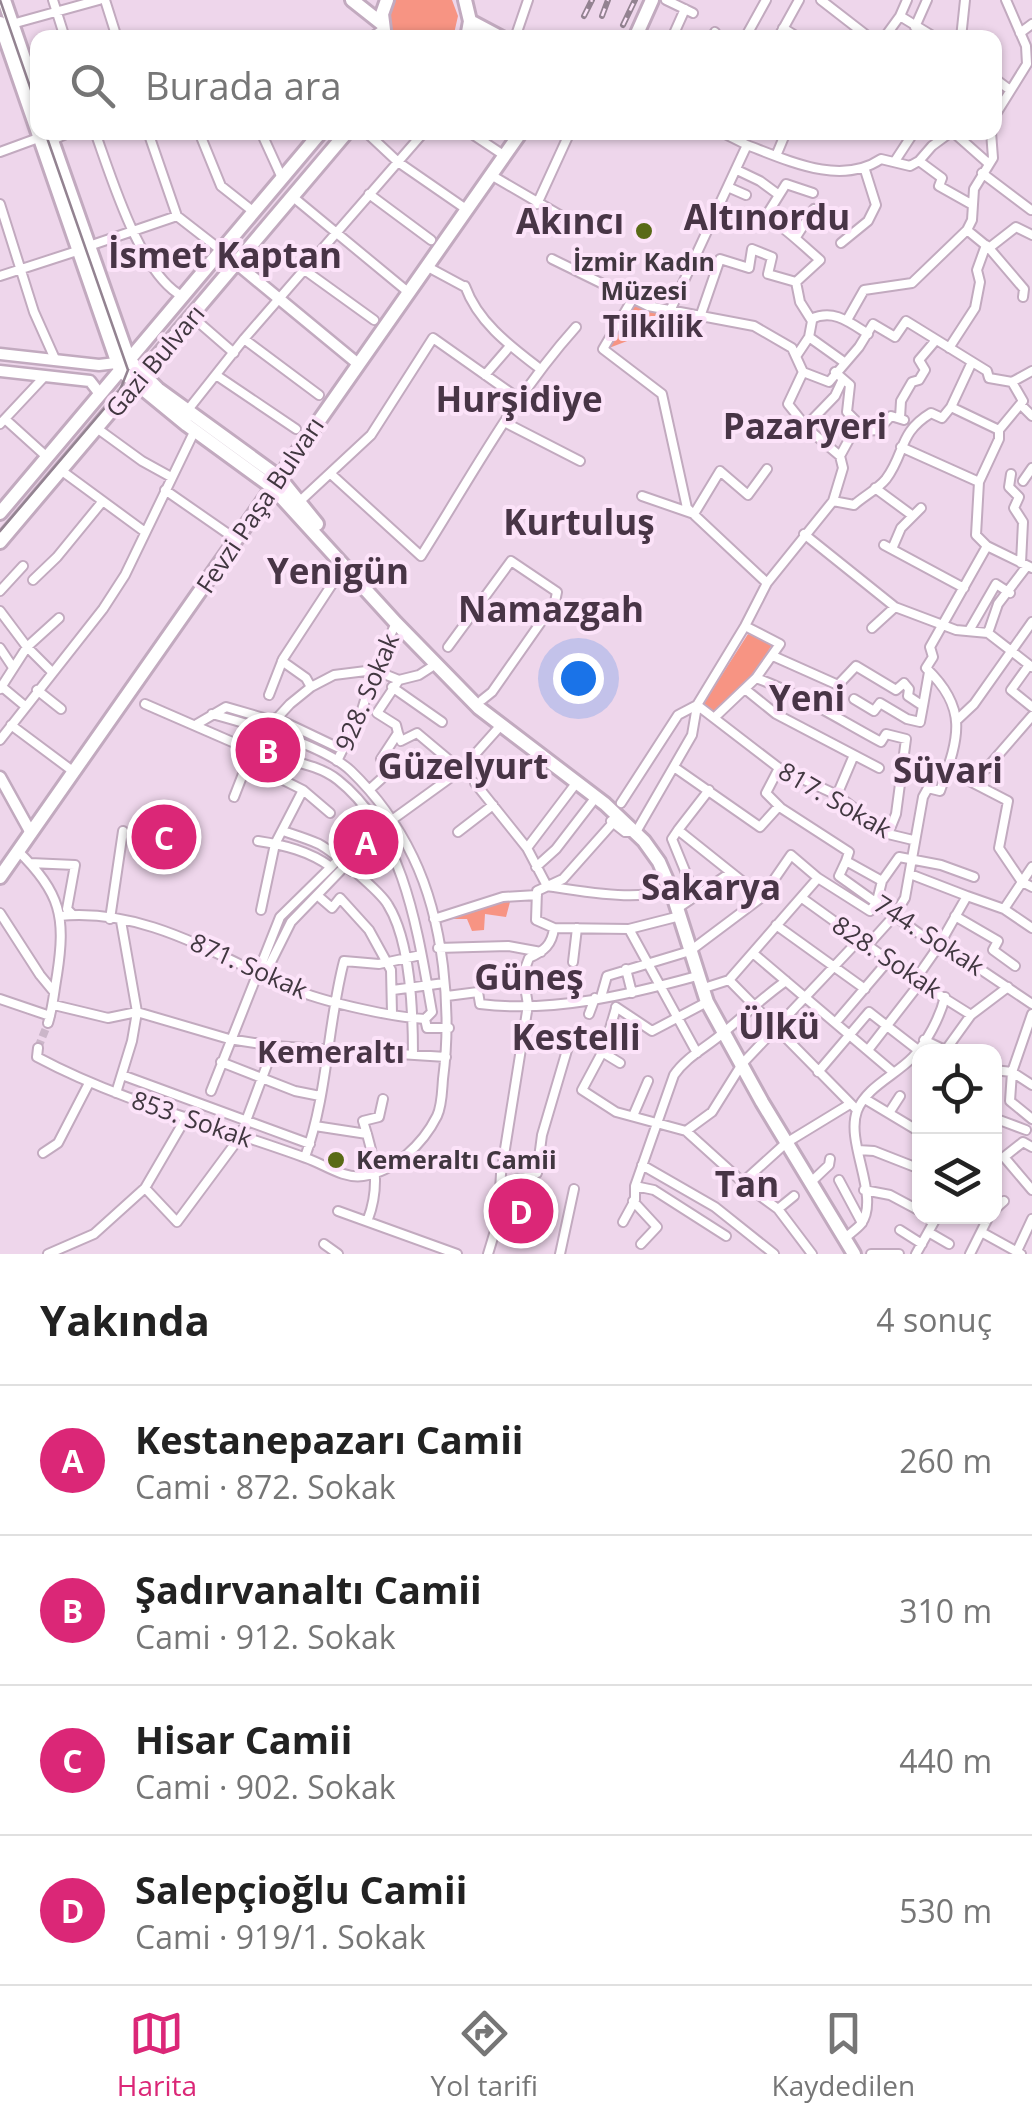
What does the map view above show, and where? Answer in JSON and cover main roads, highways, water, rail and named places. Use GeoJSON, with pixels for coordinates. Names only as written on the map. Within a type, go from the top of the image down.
{"type":"FeatureCollection","features":[{"type":"Feature","properties":{"kind":"main road"},"geometry":{"type":"LineString","coordinates":[[4,0],[3,26],[30,96]]}},
{"type":"Feature","properties":{"kind":"main road"},"geometry":{"type":"LineString","coordinates":[[352,0],[378,30]]}},
{"type":"Feature","properties":{"kind":"main road"},"geometry":{"type":"LineString","coordinates":[[382,30],[387,0]]}},
{"type":"Feature","properties":{"kind":"main road"},"geometry":{"type":"LineString","coordinates":[[465,0],[468,30]]}},
{"type":"Feature","properties":{"kind":"main road"},"geometry":{"type":"LineString","coordinates":[[642,30],[655,0]]}},
{"type":"Feature","properties":{"kind":"main road"},"geometry":{"type":"LineString","coordinates":[[470,22],[486,30]]}},
{"type":"Feature","properties":{"kind":"main road"},"geometry":{"type":"LineString","coordinates":[[3,26],[30,82]]}},
{"type":"Feature","properties":{"kind":"main road"},"geometry":{"type":"LineString","coordinates":[[47,140],[122,364],[195,430],[276,482],[396,623],[436,664],[482,700]]}},
{"type":"Feature","properties":{"kind":"main road","name":"Gazi Bulvarı"},"geometry":{"type":"LineString","coordinates":[[0,513],[314,140]]}},
{"type":"Feature","properties":{"kind":"main road","name":"Gazi Bulvarı"},"geometry":{"type":"LineString","coordinates":[[0,542],[340,140]]}},
{"type":"Feature","properties":{"kind":"main road","name":"Fevzi Paşa Bulvarı"},"geometry":{"type":"LineString","coordinates":[[0,877],[515,140]]}},
{"type":"Feature","properties":{"kind":"main road"},"geometry":{"type":"LineString","coordinates":[[138,380],[187,411],[299,502],[389,605],[502,724],[636,832],[660,862],[701,989],[723,1034],[854,1254]]}},
{"type":"Feature","properties":{"kind":"tunnel"},"geometry":{"type":"LineString","coordinates":[[38,1048],[48,1023]]}},
{"type":"Feature","properties":{"kind":"tram line"},"geometry":{"type":"LineString","coordinates":[[0,0],[30,87]]}},
{"type":"Feature","properties":{"kind":"tram line"},"geometry":{"type":"LineString","coordinates":[[0,531],[120,390],[128,370],[48,140]]}},
{"type":"Feature","properties":{"kind":"railway"},"geometry":{"type":"LineString","coordinates":[[584,16],[592,0]]}},
{"type":"Feature","properties":{"kind":"railway"},"geometry":{"type":"LineString","coordinates":[[602,16],[608,0]]}},
{"type":"Feature","properties":{"kind":"railway"},"geometry":{"type":"LineString","coordinates":[[623,25],[635,0]]}},
{"type":"Feature","properties":{"kind":"place","name":"İzmir Kadın Müzesi"},"geometry":{"type":"Point","coordinates":[644,231]}},
{"type":"Feature","properties":{"kind":"place","name":"Şadırvanaltı Camii"},"geometry":{"type":"Point","coordinates":[268,750]}},
{"type":"Feature","properties":{"kind":"place","name":"Hisar Camii"},"geometry":{"type":"Point","coordinates":[164,837]}},
{"type":"Feature","properties":{"kind":"place","name":"Kestanepazarı Camii"},"geometry":{"type":"Point","coordinates":[366,842]}},
{"type":"Feature","properties":{"kind":"place","name":"Kemeraltı Camii"},"geometry":{"type":"Point","coordinates":[336,1160]}},
{"type":"Feature","properties":{"kind":"place","name":"Salepçioğlu Camii"},"geometry":{"type":"Point","coordinates":[521,1211]}},
{"type":"Feature","properties":{"kind":"district","name":"Altınordu"},"geometry":{"type":"Point","coordinates":[767,218]}},
{"type":"Feature","properties":{"kind":"district","name":"Akıncı"},"geometry":{"type":"Point","coordinates":[570,222]}},
{"type":"Feature","properties":{"kind":"district","name":"İsmet Kaptan"},"geometry":{"type":"Point","coordinates":[225,256]}},
{"type":"Feature","properties":{"kind":"district","name":"Tilkilik"},"geometry":{"type":"Point","coordinates":[653,327]}},
{"type":"Feature","properties":{"kind":"district","name":"Hurşidiye"},"geometry":{"type":"Point","coordinates":[519,400]}},
{"type":"Feature","properties":{"kind":"district","name":"Pazaryeri"},"geometry":{"type":"Point","coordinates":[805,427]}},
{"type":"Feature","properties":{"kind":"district","name":"Kurtuluş"},"geometry":{"type":"Point","coordinates":[579,523]}},
{"type":"Feature","properties":{"kind":"district","name":"Yenigün"},"geometry":{"type":"Point","coordinates":[338,572]}},
{"type":"Feature","properties":{"kind":"district","name":"Namazgah"},"geometry":{"type":"Point","coordinates":[551,610]}},
{"type":"Feature","properties":{"kind":"district","name":"Yeni"},"geometry":{"type":"Point","coordinates":[807,699]}},
{"type":"Feature","properties":{"kind":"district","name":"Güzelyurt"},"geometry":{"type":"Point","coordinates":[463,767]}},
{"type":"Feature","properties":{"kind":"district","name":"Süvari"},"geometry":{"type":"Point","coordinates":[948,771]}},
{"type":"Feature","properties":{"kind":"district","name":"Sakarya"},"geometry":{"type":"Point","coordinates":[711,888]}},
{"type":"Feature","properties":{"kind":"district","name":"Güneş"},"geometry":{"type":"Point","coordinates":[529,978]}},
{"type":"Feature","properties":{"kind":"district","name":"Ülkü"},"geometry":{"type":"Point","coordinates":[779,1027]}},
{"type":"Feature","properties":{"kind":"district","name":"Kestelli"},"geometry":{"type":"Point","coordinates":[576,1038]}},
{"type":"Feature","properties":{"kind":"district","name":"Kemeraltı"},"geometry":{"type":"Point","coordinates":[331,1053]}},
{"type":"Feature","properties":{"kind":"district","name":"Tan"},"geometry":{"type":"Point","coordinates":[747,1185]}}]}
